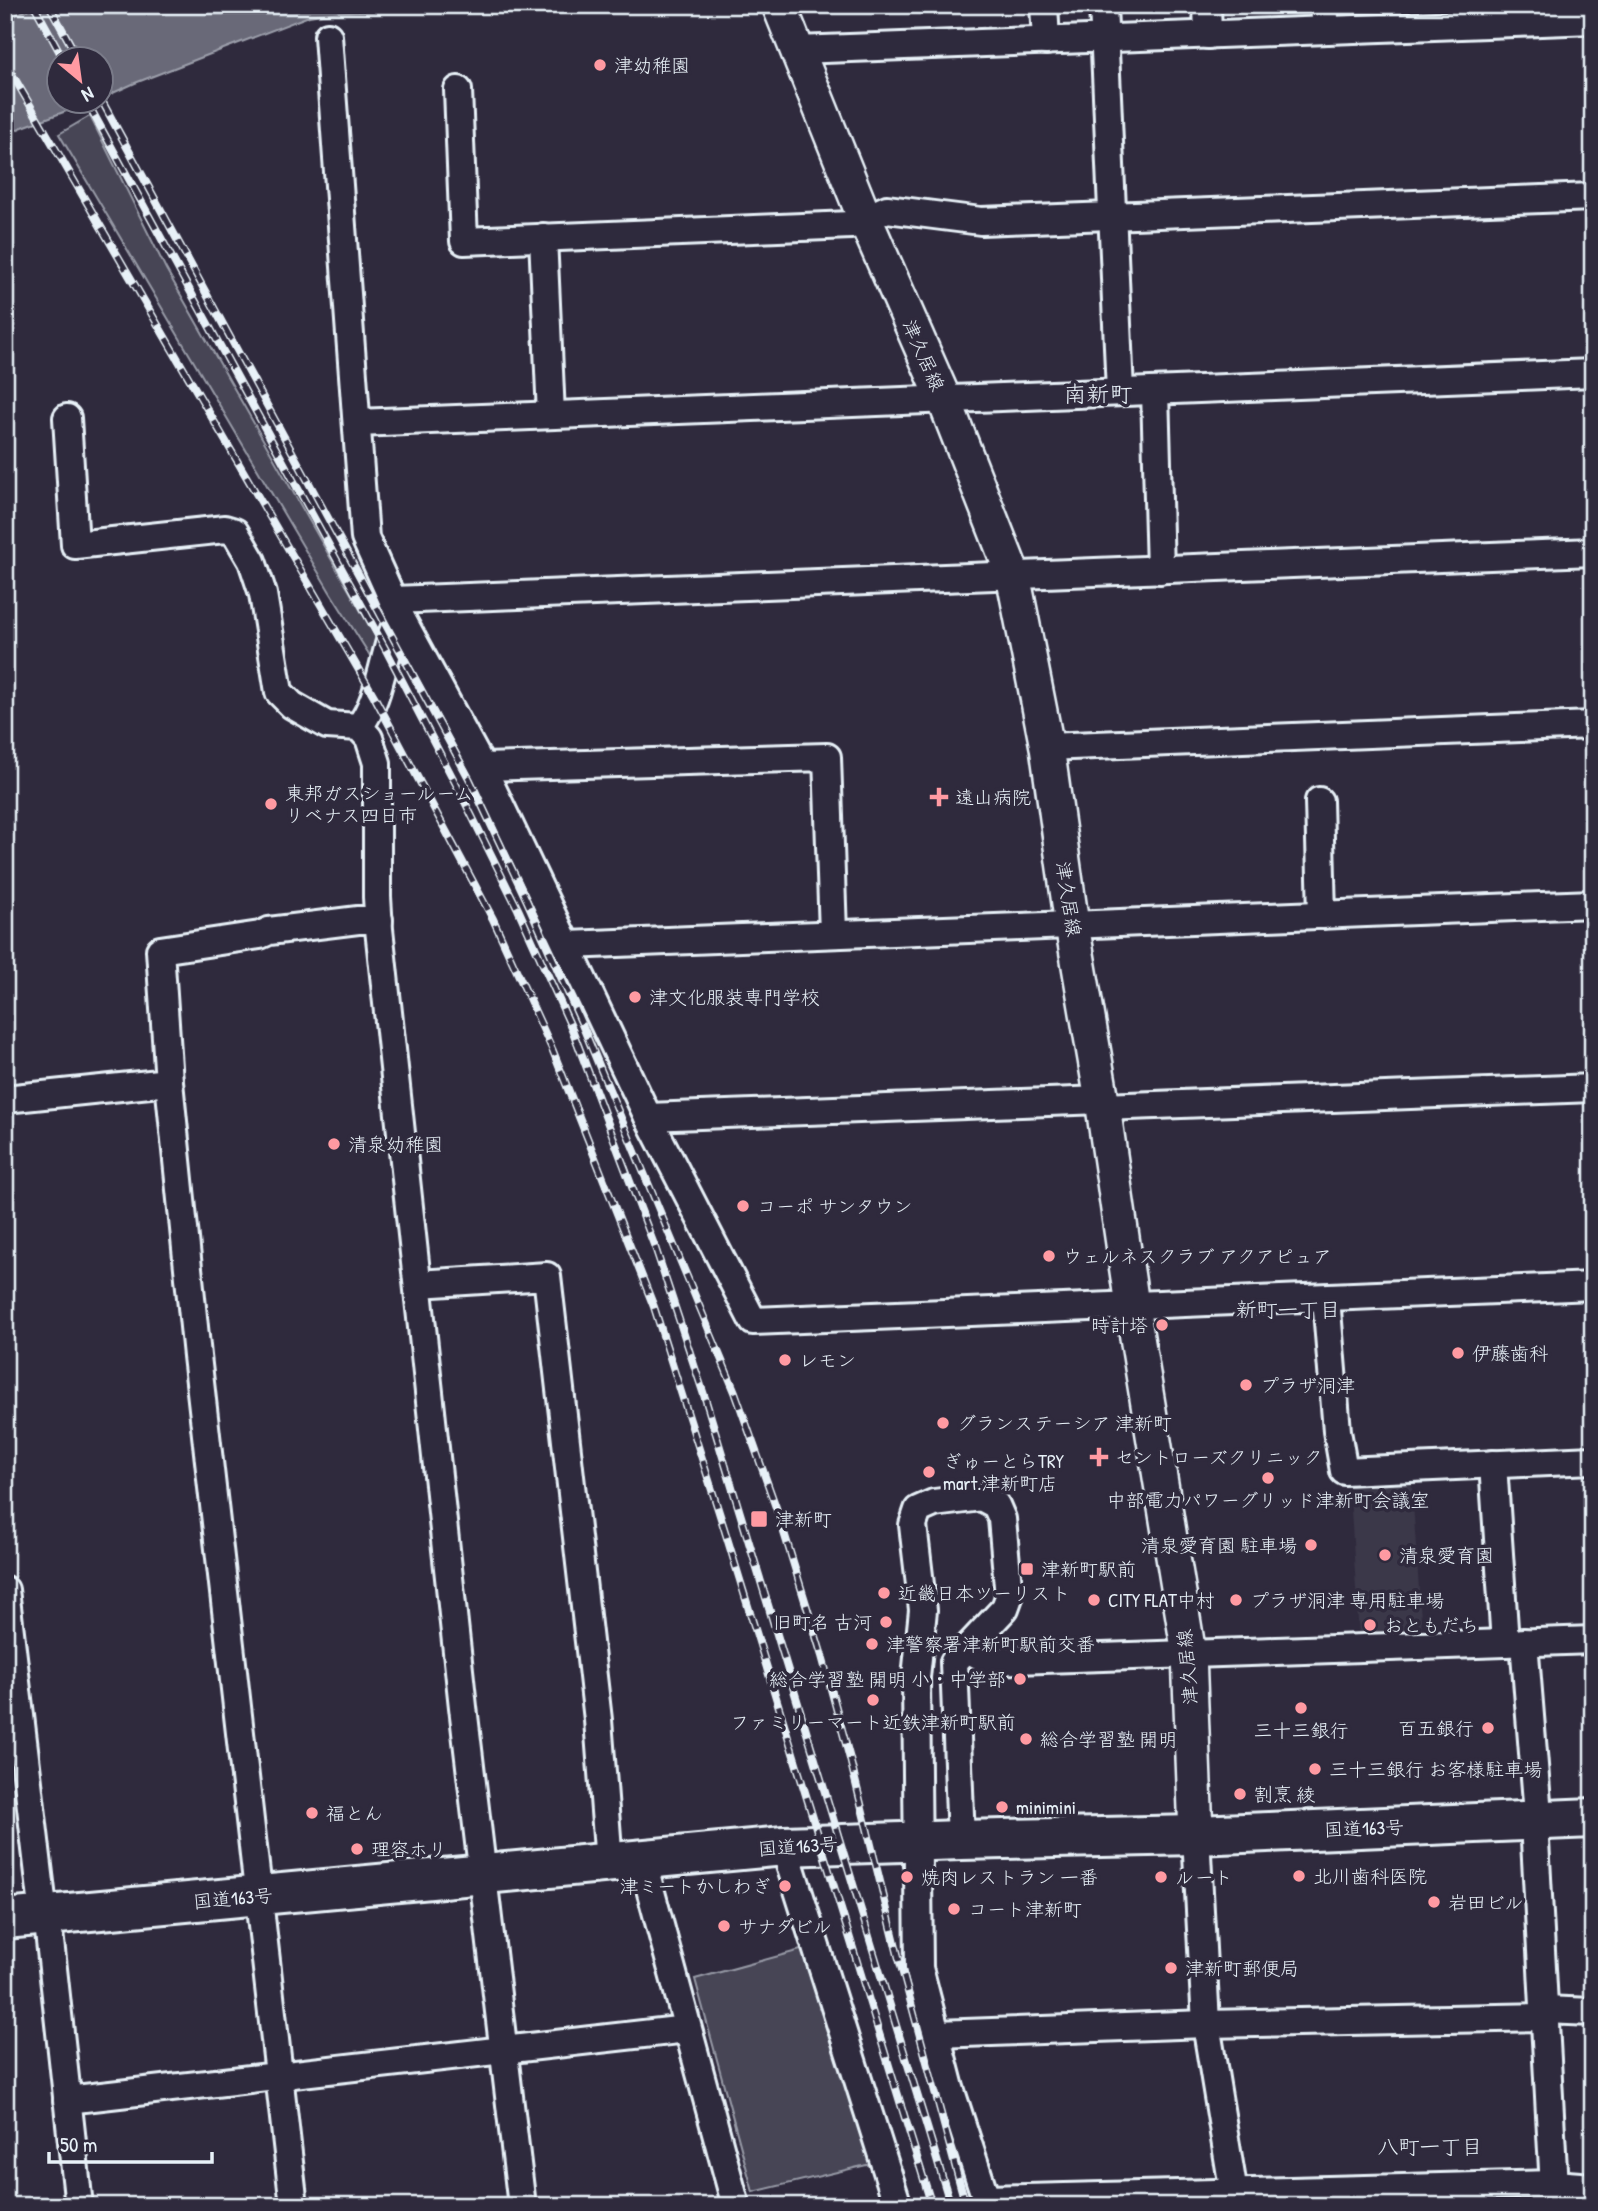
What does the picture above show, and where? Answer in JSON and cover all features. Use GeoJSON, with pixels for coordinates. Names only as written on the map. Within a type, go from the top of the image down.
{"type":"FeatureCollection","features":[{"type":"Feature","properties":{"kind":"highway","name":"国道163号"},"geometry":{"type":"LineString","coordinates":[[5,1919],[784,1846],[961,1839],[1196,1835],[1593,1818]]}},
{"type":"Feature","properties":{"kind":"main road","name":"津久居線"},"geometry":{"type":"LineString","coordinates":[[779,5],[865,219],[944,399],[1013,575],[1047,747],[1072,925],[1103,1103],[1132,1304],[1189,1654],[1196,1835]]}},
{"type":"Feature","properties":{"kind":"street"},"geometry":{"type":"LineString","coordinates":[[1044,5],[1046,41]]}},
{"type":"Feature","properties":{"kind":"street"},"geometry":{"type":"LineString","coordinates":[[1103,5],[1120,392]]}},
{"type":"Feature","properties":{"kind":"street"},"geometry":{"type":"LineString","coordinates":[[1207,5],[1208,34]]}},
{"type":"Feature","properties":{"kind":"street"},"geometry":{"type":"LineString","coordinates":[[797,50],[1208,34],[1325,18],[1560,13],[1593,20]]}},
{"type":"Feature","properties":{"kind":"street"},"geometry":{"type":"LineString","coordinates":[[328,36],[365,538],[397,608],[482,767],[648,1117],[753,1321],[1593,1286]]}},
{"type":"Feature","properties":{"kind":"street"},"geometry":{"type":"LineString","coordinates":[[458,90],[464,241],[850,225],[887,209],[981,221],[1593,197]]}},
{"type":"Feature","properties":{"kind":"street"},"geometry":{"type":"LineString","coordinates":[[543,237],[551,415]]}},
{"type":"Feature","properties":{"kind":"street"},"geometry":{"type":"LineString","coordinates":[[357,423],[1593,373]]}},
{"type":"Feature","properties":{"kind":"street"},"geometry":{"type":"LineString","coordinates":[[1155,391],[1160,570]]}},
{"type":"Feature","properties":{"kind":"street"},"geometry":{"type":"LineString","coordinates":[[67,418],[75,545],[225,529],[235,532],[253,561],[263,594],[279,692],[292,705],[327,725],[359,727],[369,738],[377,763],[379,920],[482,1876],[522,2206]]}},
{"type":"Feature","properties":{"kind":"street"},"geometry":{"type":"LineString","coordinates":[[397,608],[1013,575],[1593,552]]}},
{"type":"Feature","properties":{"kind":"street"},"geometry":{"type":"LineString","coordinates":[[359,727],[369,714],[397,608]]}},
{"type":"Feature","properties":{"kind":"street"},"geometry":{"type":"LineString","coordinates":[[1047,747],[1593,724]]}},
{"type":"Feature","properties":{"kind":"street"},"geometry":{"type":"LineString","coordinates":[[482,767],[827,757],[833,934]]}},
{"type":"Feature","properties":{"kind":"street"},"geometry":{"type":"LineString","coordinates":[[1318,801],[1322,915]]}},
{"type":"Feature","properties":{"kind":"street"},"geometry":{"type":"LineString","coordinates":[[568,945],[1593,904]]}},
{"type":"Feature","properties":{"kind":"street"},"geometry":{"type":"LineString","coordinates":[[294,2206],[197,1356],[169,1082],[160,950],[260,935],[269,931],[379,920]]}},
{"type":"Feature","properties":{"kind":"street"},"geometry":{"type":"LineString","coordinates":[[5,1099],[169,1082]]}},
{"type":"Feature","properties":{"kind":"street"},"geometry":{"type":"LineString","coordinates":[[648,1117],[1593,1088]]}},
{"type":"Feature","properties":{"kind":"street"},"geometry":{"type":"LineString","coordinates":[[418,1284],[547,1276],[598,1720],[625,1861],[687,2029],[736,2206]]}},
{"type":"Feature","properties":{"kind":"street"},"geometry":{"type":"LineString","coordinates":[[1326,1298],[1344,1471],[1593,1460]]}},
{"type":"Feature","properties":{"kind":"street"},"geometry":{"type":"LineString","coordinates":[[1493,1464],[1536,1802],[1544,2014],[1555,2195]]}},
{"type":"Feature","properties":{"kind":"street"},"geometry":{"type":"LineString","coordinates":[[961,1839],[954,1662],[1005,1608],[1009,1597],[1002,1519],[996,1505],[981,1497],[934,1503],[918,1510],[913,1525],[923,1610],[916,1677],[919,1968],[950,2088],[987,2202],[1555,2195],[1593,2187]]}},
{"type":"Feature","properties":{"kind":"street"},"geometry":{"type":"LineString","coordinates":[[5,1590],[44,1916],[49,1932],[79,2206]]}},
{"type":"Feature","properties":{"kind":"street"},"geometry":{"type":"LineString","coordinates":[[966,1648],[989,1661],[1593,1640]]}},
{"type":"Feature","properties":{"kind":"street"},"geometry":{"type":"LineString","coordinates":[[1196,1835],[1206,2024],[1235,2200]]}},
{"type":"Feature","properties":{"kind":"street"},"geometry":{"type":"LineString","coordinates":[[784,1846],[898,2206]]}},
{"type":"Feature","properties":{"kind":"street"},"geometry":{"type":"LineString","coordinates":[[937,2034],[1593,2012]]}},
{"type":"Feature","properties":{"kind":"street"},"geometry":{"type":"LineString","coordinates":[[67,2100],[687,2029]]}},
{"type":"Feature","properties":{"kind":"shaded area"},"geometry":{"type":"Polygon","coordinates":[[[90,116],[166,269],[379,643],[374,662],[330,592],[59,134],[90,116]]]}},
{"type":"Feature","properties":{"kind":"shaded area","name":"清泉愛育園"},"geometry":{"type":"Polygon","coordinates":[[[1411,1474],[1422,1633],[1359,1637],[1349,1478],[1411,1474]]]}},
{"type":"Feature","properties":{"kind":"shaded area"},"geometry":{"type":"Polygon","coordinates":[[[808,1948],[875,2163],[753,2192],[695,1979],[808,1948]]]}},
{"type":"Feature","properties":{"kind":"water"},"geometry":{"type":"Polygon","coordinates":[[[37,5],[437,5],[433,11],[355,12],[309,16],[116,92],[116,46],[46,46],[46,116],[53,116],[5,136],[5,20],[37,5]]]}},
{"type":"Feature","properties":{"kind":"railway"},"geometry":{"type":"LineString","coordinates":[[34,5],[56,46]]}},
{"type":"Feature","properties":{"kind":"railway"},"geometry":{"type":"LineString","coordinates":[[49,5],[71,46]]}},
{"type":"Feature","properties":{"kind":"railway"},"geometry":{"type":"LineString","coordinates":[[5,62],[374,696],[493,919],[553,1051],[654,1307],[932,2206]]}},
{"type":"Feature","properties":{"kind":"railway"},"geometry":{"type":"LineString","coordinates":[[95,116],[386,650],[518,909],[572,1029],[656,1250],[705,1398],[951,2206]]}},
{"type":"Feature","properties":{"kind":"railway"},"geometry":{"type":"LineString","coordinates":[[110,116],[470,780],[581,1022],[735,1392],[778,1513],[822,1656],[898,1955],[966,2206]]}},
{"type":"Feature","properties":{"kind":"place","name":"津幼稚園"},"geometry":{"type":"Point","coordinates":[600,65]}},
{"type":"Feature","properties":{"kind":"place","name":"遠山病院"},"geometry":{"type":"Point","coordinates":[939,797]}},
{"type":"Feature","properties":{"kind":"place","name":"東邦ガスショールーム リベナス四日市"},"geometry":{"type":"Point","coordinates":[271,804]}},
{"type":"Feature","properties":{"kind":"place","name":"津文化服装専門学校"},"geometry":{"type":"Point","coordinates":[635,997]}},
{"type":"Feature","properties":{"kind":"place","name":"清泉幼稚園"},"geometry":{"type":"Point","coordinates":[334,1144]}},
{"type":"Feature","properties":{"kind":"place","name":"コーポ サンタウン"},"geometry":{"type":"Point","coordinates":[743,1206]}},
{"type":"Feature","properties":{"kind":"place","name":"ウェルネスクラブ アクアピュア"},"geometry":{"type":"Point","coordinates":[1049,1256]}},
{"type":"Feature","properties":{"kind":"place","name":"時計塔"},"geometry":{"type":"Point","coordinates":[1162,1325]}},
{"type":"Feature","properties":{"kind":"place","name":"伊藤歯科"},"geometry":{"type":"Point","coordinates":[1458,1353]}},
{"type":"Feature","properties":{"kind":"place","name":"レモン"},"geometry":{"type":"Point","coordinates":[785,1360]}},
{"type":"Feature","properties":{"kind":"place","name":"プラザ洞津"},"geometry":{"type":"Point","coordinates":[1246,1385]}},
{"type":"Feature","properties":{"kind":"place","name":"グランステーシア 津新町"},"geometry":{"type":"Point","coordinates":[943,1423]}},
{"type":"Feature","properties":{"kind":"place","name":"セントローズクリニック"},"geometry":{"type":"Point","coordinates":[1099,1457]}},
{"type":"Feature","properties":{"kind":"place","name":"ぎゅーとらTRY mart.津新町店"},"geometry":{"type":"Point","coordinates":[929,1472]}},
{"type":"Feature","properties":{"kind":"place","name":"中部電力パワーグリッド津新町会議室"},"geometry":{"type":"Point","coordinates":[1268,1478]}},
{"type":"Feature","properties":{"kind":"place","name":"津新町"},"geometry":{"type":"Point","coordinates":[759,1519]}},
{"type":"Feature","properties":{"kind":"place","name":"清泉愛育園 駐車場"},"geometry":{"type":"Point","coordinates":[1311,1545]}},
{"type":"Feature","properties":{"kind":"place","name":"清泉愛育園"},"geometry":{"type":"Point","coordinates":[1385,1555]}},
{"type":"Feature","properties":{"kind":"place","name":"津新町駅前"},"geometry":{"type":"Point","coordinates":[1027,1569]}},
{"type":"Feature","properties":{"kind":"place","name":"近畿日本ツーリスト"},"geometry":{"type":"Point","coordinates":[884,1593]}},
{"type":"Feature","properties":{"kind":"place","name":"CITY FLAT中村"},"geometry":{"type":"Point","coordinates":[1094,1600]}},
{"type":"Feature","properties":{"kind":"place","name":"プラザ洞津 専用駐車場"},"geometry":{"type":"Point","coordinates":[1236,1600]}},
{"type":"Feature","properties":{"kind":"place","name":"旧町名 古河"},"geometry":{"type":"Point","coordinates":[886,1622]}},
{"type":"Feature","properties":{"kind":"place","name":"おともだち"},"geometry":{"type":"Point","coordinates":[1370,1625]}},
{"type":"Feature","properties":{"kind":"place","name":"津警察署津新町駅前交番"},"geometry":{"type":"Point","coordinates":[872,1644]}},
{"type":"Feature","properties":{"kind":"place","name":"総合学習塾 開明 小・中学部"},"geometry":{"type":"Point","coordinates":[1020,1679]}},
{"type":"Feature","properties":{"kind":"place","name":"ファミリーマート近鉄津新町駅前"},"geometry":{"type":"Point","coordinates":[873,1700]}},
{"type":"Feature","properties":{"kind":"place","name":"三十三銀行"},"geometry":{"type":"Point","coordinates":[1301,1708]}},
{"type":"Feature","properties":{"kind":"place","name":"百五銀行"},"geometry":{"type":"Point","coordinates":[1488,1728]}},
{"type":"Feature","properties":{"kind":"place","name":"総合学習塾 開明"},"geometry":{"type":"Point","coordinates":[1026,1739]}},
{"type":"Feature","properties":{"kind":"place","name":"三十三銀行 お客様駐車場"},"geometry":{"type":"Point","coordinates":[1315,1769]}},
{"type":"Feature","properties":{"kind":"place","name":"割烹 綾"},"geometry":{"type":"Point","coordinates":[1240,1794]}},
{"type":"Feature","properties":{"kind":"place","name":"minimini"},"geometry":{"type":"Point","coordinates":[1002,1807]}},
{"type":"Feature","properties":{"kind":"place","name":"福とん"},"geometry":{"type":"Point","coordinates":[312,1813]}},
{"type":"Feature","properties":{"kind":"place","name":"理容ホリ"},"geometry":{"type":"Point","coordinates":[357,1849]}},
{"type":"Feature","properties":{"kind":"place","name":"北川歯科医院"},"geometry":{"type":"Point","coordinates":[1299,1876]}},
{"type":"Feature","properties":{"kind":"place","name":"焼肉レストラン 一番"},"geometry":{"type":"Point","coordinates":[907,1877]}},
{"type":"Feature","properties":{"kind":"place","name":"ルート"},"geometry":{"type":"Point","coordinates":[1161,1877]}},
{"type":"Feature","properties":{"kind":"place","name":"津ミートかしわぎ"},"geometry":{"type":"Point","coordinates":[785,1886]}},
{"type":"Feature","properties":{"kind":"place","name":"岩田ビル"},"geometry":{"type":"Point","coordinates":[1434,1902]}},
{"type":"Feature","properties":{"kind":"place","name":"コート津新町"},"geometry":{"type":"Point","coordinates":[954,1909]}},
{"type":"Feature","properties":{"kind":"place","name":"サナダビル"},"geometry":{"type":"Point","coordinates":[724,1926]}},
{"type":"Feature","properties":{"kind":"place","name":"津新町郵便局"},"geometry":{"type":"Point","coordinates":[1171,1968]}},
{"type":"Feature","properties":{"kind":"district","name":"南新町"},"geometry":{"type":"Point","coordinates":[1098,394]}},
{"type":"Feature","properties":{"kind":"district","name":"新町一丁目"},"geometry":{"type":"Point","coordinates":[1288,1310]}},
{"type":"Feature","properties":{"kind":"district","name":"八町一丁目"},"geometry":{"type":"Point","coordinates":[1430,2147]}}]}
